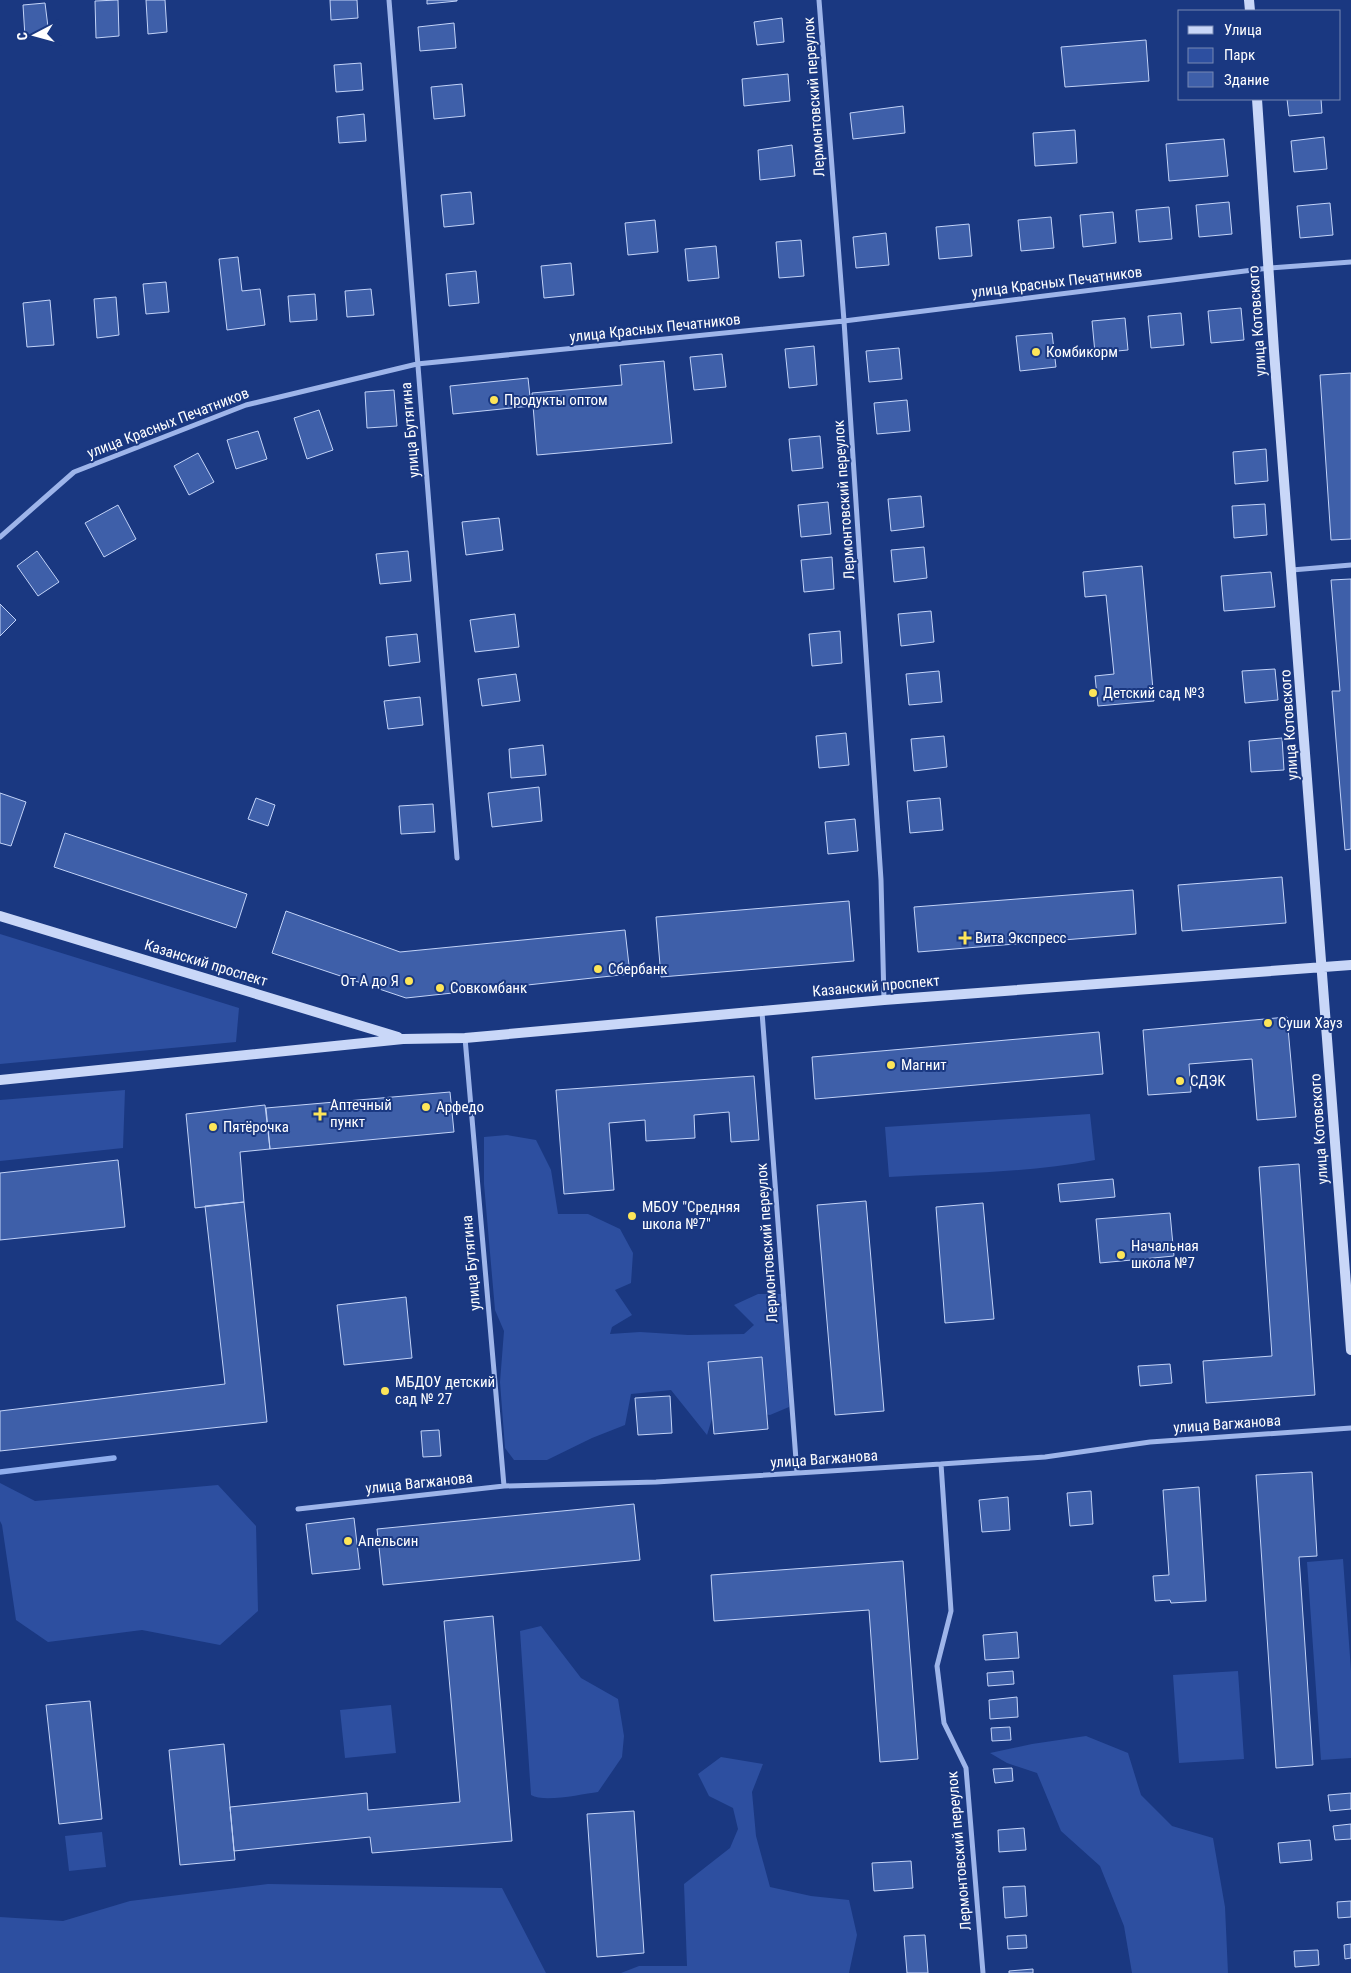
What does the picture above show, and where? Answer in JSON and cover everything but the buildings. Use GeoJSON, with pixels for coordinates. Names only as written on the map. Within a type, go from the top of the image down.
{"type":"FeatureCollection","features":[{"type":"Feature","properties":{"kind":"street","name":"улица Бутягина"},"geometry":{"type":"LineString","coordinates":[[389,0],[456,858]]}},
{"type":"Feature","properties":{"kind":"street","name":"Лермонтовский переулок"},"geometry":{"type":"LineString","coordinates":[[819,0],[844,321],[881,880],[884,1000]]}},
{"type":"Feature","properties":{"kind":"street","name":"улица Котовского"},"geometry":{"type":"LineString","coordinates":[[1256,100],[1351,1350]]}},
{"type":"Feature","properties":{"kind":"street","name":"улица Красных Печатников"},"geometry":{"type":"LineString","coordinates":[[0,537],[74,472],[246,405],[417,364],[844,321],[1269,268],[1351,262]]}},
{"type":"Feature","properties":{"kind":"street"},"geometry":{"type":"LineString","coordinates":[[1292,570],[1351,565]]}},
{"type":"Feature","properties":{"kind":"street","name":"Казанский проспект"},"geometry":{"type":"LineString","coordinates":[[0,916],[403,1039]]}},
{"type":"Feature","properties":{"kind":"street","name":"Казанский проспект"},"geometry":{"type":"LineString","coordinates":[[0,1080],[403,1039],[464,1038],[884,1000],[1351,965]]}},
{"type":"Feature","properties":{"kind":"street","name":"Лермонтовский переулок"},"geometry":{"type":"LineString","coordinates":[[762,1012],[797,1473]]}},
{"type":"Feature","properties":{"kind":"street","name":"улица Бутягина"},"geometry":{"type":"LineString","coordinates":[[464,1038],[504,1486]]}},
{"type":"Feature","properties":{"kind":"street","name":"улица Вагжанова"},"geometry":{"type":"LineString","coordinates":[[298,1509],[504,1486],[656,1482],[1045,1457],[1150,1442],[1351,1428]]}},
{"type":"Feature","properties":{"kind":"street","name":"Лермонтовский переулок"},"geometry":{"type":"LineString","coordinates":[[942,1464],[951,1611],[937,1666],[944,1723],[966,1768],[983,1973]]}},
{"type":"Feature","properties":{"kind":"green space"},"geometry":{"type":"Polygon","coordinates":[[[0,934],[239,1008],[236,1042],[0,1064],[0,934]]]}},
{"type":"Feature","properties":{"kind":"green space"},"geometry":{"type":"Polygon","coordinates":[[[125,1090],[123,1148],[0,1161],[0,1100],[125,1090]]]}},
{"type":"Feature","properties":{"kind":"green space"},"geometry":{"type":"Polygon","coordinates":[[[1090,1114],[1095,1160],[1044,1168],[889,1177],[885,1127],[1090,1114]]]}},
{"type":"Feature","properties":{"kind":"green space"},"geometry":{"type":"Polygon","coordinates":[[[507,1135],[536,1140],[551,1170],[558,1214],[588,1214],[620,1229],[633,1253],[631,1283],[615,1290],[632,1315],[612,1327],[610,1334],[640,1332],[688,1335],[744,1334],[754,1325],[734,1305],[758,1294],[781,1294],[789,1407],[770,1415],[738,1410],[714,1412],[707,1435],[671,1390],[631,1394],[625,1425],[592,1438],[547,1460],[514,1460],[505,1448],[500,1382],[504,1331],[495,1310],[484,1184],[484,1137],[507,1135]]]}},
{"type":"Feature","properties":{"kind":"green space"},"geometry":{"type":"Polygon","coordinates":[[[0,1483],[35,1501],[218,1485],[256,1526],[258,1611],[220,1645],[142,1630],[48,1642],[16,1620],[0,1521],[0,1483]]]}},
{"type":"Feature","properties":{"kind":"green space"},"geometry":{"type":"Polygon","coordinates":[[[1343,1559],[1351,1671],[1351,1758],[1321,1760],[1307,1562],[1343,1559]]]}},
{"type":"Feature","properties":{"kind":"green space"},"geometry":{"type":"Polygon","coordinates":[[[541,1626],[581,1678],[618,1699],[624,1736],[622,1757],[598,1792],[554,1798],[531,1795],[520,1631],[541,1626]]]}},
{"type":"Feature","properties":{"kind":"green space"},"geometry":{"type":"Polygon","coordinates":[[[1238,1671],[1244,1759],[1179,1763],[1173,1675],[1238,1671]]]}},
{"type":"Feature","properties":{"kind":"green space"},"geometry":{"type":"Polygon","coordinates":[[[391,1705],[396,1753],[345,1758],[340,1710],[391,1705]]]}},
{"type":"Feature","properties":{"kind":"green space"},"geometry":{"type":"Polygon","coordinates":[[[1086,1736],[1128,1753],[1141,1795],[1172,1826],[1213,1838],[1225,1907],[1228,1973],[1132,1973],[1124,1926],[1100,1866],[1061,1831],[1037,1773],[1007,1763],[990,1753],[1032,1744],[1086,1736]]]}},
{"type":"Feature","properties":{"kind":"green space"},"geometry":{"type":"Polygon","coordinates":[[[721,1757],[763,1764],[752,1792],[756,1836],[770,1887],[811,1896],[849,1900],[857,1935],[849,1973],[621,1973],[639,1966],[687,1966],[684,1884],[730,1848],[738,1829],[733,1808],[709,1796],[698,1774],[721,1757]]]}},
{"type":"Feature","properties":{"kind":"green space"},"geometry":{"type":"Polygon","coordinates":[[[102,1832],[106,1867],[69,1871],[65,1836],[102,1832]]]}},
{"type":"Feature","properties":{"kind":"green space"},"geometry":{"type":"Polygon","coordinates":[[[268,1884],[502,1888],[546,1973],[0,1973],[0,1917],[63,1921],[130,1901],[268,1884]]]}},
{"type":"Feature","properties":{"kind":"waterway"},"geometry":{"type":"LineString","coordinates":[[0,1472],[114,1458]]}},
{"type":"Feature","properties":{"kind":"place","name":"Комбикорм"},"geometry":{"type":"Point","coordinates":[1036,352]}},
{"type":"Feature","properties":{"kind":"place","name":"Продукты оптом"},"geometry":{"type":"Point","coordinates":[494,400]}},
{"type":"Feature","properties":{"kind":"place","name":"Детский сад №3"},"geometry":{"type":"Point","coordinates":[1093,693]}},
{"type":"Feature","properties":{"kind":"place","name":"Вита Экспресс"},"geometry":{"type":"Point","coordinates":[965,938]}},
{"type":"Feature","properties":{"kind":"place","name":"Сбербанк"},"geometry":{"type":"Point","coordinates":[598,969]}},
{"type":"Feature","properties":{"kind":"place","name":"От А до Я"},"geometry":{"type":"Point","coordinates":[409,981]}},
{"type":"Feature","properties":{"kind":"place","name":"Совкомбанк"},"geometry":{"type":"Point","coordinates":[440,988]}},
{"type":"Feature","properties":{"kind":"place","name":"Суши Хауз"},"geometry":{"type":"Point","coordinates":[1268,1023]}},
{"type":"Feature","properties":{"kind":"place","name":"Магнит"},"geometry":{"type":"Point","coordinates":[891,1065]}},
{"type":"Feature","properties":{"kind":"place","name":"СДЭК"},"geometry":{"type":"Point","coordinates":[1180,1081]}},
{"type":"Feature","properties":{"kind":"place","name":"Арфедо"},"geometry":{"type":"Point","coordinates":[426,1107]}},
{"type":"Feature","properties":{"kind":"place","name":"Аптечный пункт"},"geometry":{"type":"Point","coordinates":[320,1114]}},
{"type":"Feature","properties":{"kind":"place","name":"Пятёрочка"},"geometry":{"type":"Point","coordinates":[213,1127]}},
{"type":"Feature","properties":{"kind":"place","name":"МБОУ \"Средняя школа №7\""},"geometry":{"type":"Point","coordinates":[632,1216]}},
{"type":"Feature","properties":{"kind":"place","name":"Начальная школа №7"},"geometry":{"type":"Point","coordinates":[1121,1255]}},
{"type":"Feature","properties":{"kind":"place","name":"МБДОУ детский сад № 27"},"geometry":{"type":"Point","coordinates":[385,1391]}},
{"type":"Feature","properties":{"kind":"place","name":"Апельсин"},"geometry":{"type":"Point","coordinates":[348,1541]}}]}
